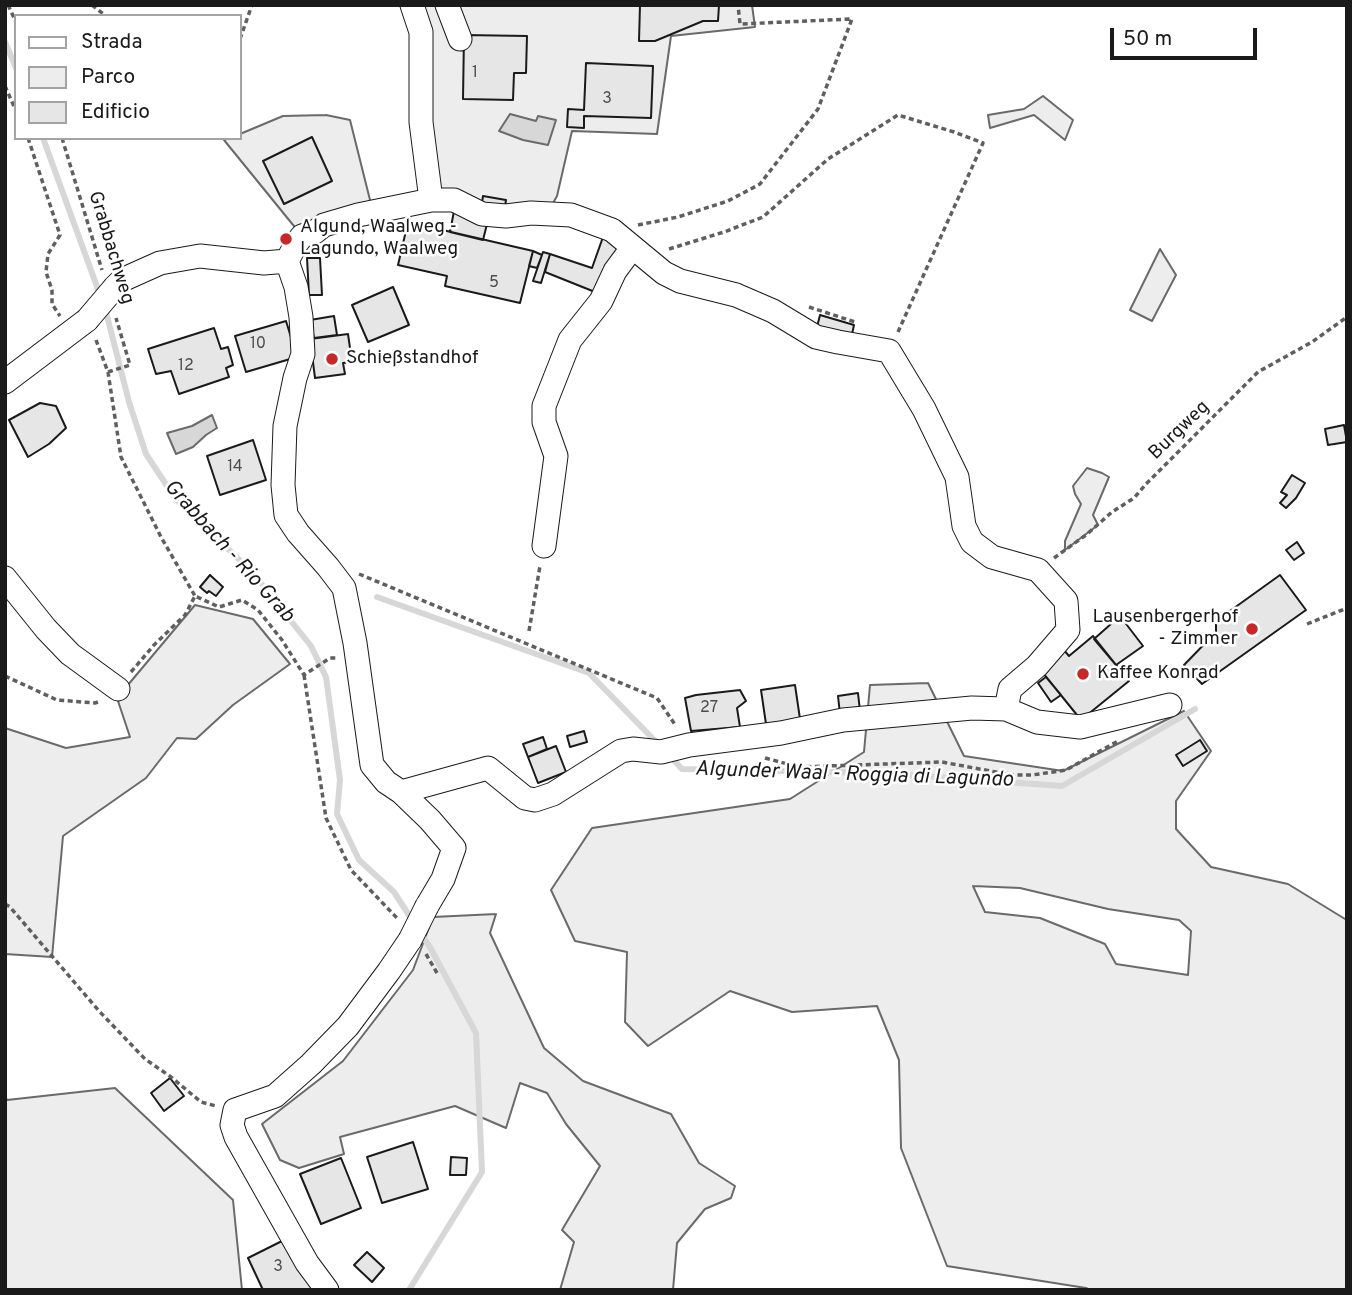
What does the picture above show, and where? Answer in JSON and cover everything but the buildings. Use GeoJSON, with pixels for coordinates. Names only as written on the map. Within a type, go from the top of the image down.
{"type":"FeatureCollection","features":[{"type":"Feature","properties":{"kind":"lane"},"geometry":{"type":"LineString","coordinates":[[412,5],[421,32],[421,122],[431,200]]}},
{"type":"Feature","properties":{"kind":"lane"},"geometry":{"type":"LineString","coordinates":[[447,5],[460,39]]}},
{"type":"Feature","properties":{"kind":"lane"},"geometry":{"type":"LineString","coordinates":[[327,1290],[307,1263],[236,1138],[232,1125],[235,1110],[275,1096],[312,1064],[348,1026],[389,971],[416,945],[428,906],[443,879],[454,848],[430,820],[386,782],[372,765],[355,643],[344,588],[286,515],[283,444],[295,378],[303,354],[296,287],[287,261],[302,236],[324,225],[358,215],[431,200],[454,200],[482,214],[572,215],[612,230],[664,273],[680,281],[736,295],[773,312],[816,337],[889,351],[924,410],[957,477],[964,526],[972,542],[992,557],[1038,570],[1066,601],[1068,630],[1037,666],[1010,689],[1006,709]]}},
{"type":"Feature","properties":{"kind":"lane"},"geometry":{"type":"LineString","coordinates":[[544,546],[556,456],[544,422],[544,406],[570,340],[601,301],[615,271],[637,251]]}},
{"type":"Feature","properties":{"kind":"lane"},"geometry":{"type":"LineString","coordinates":[[5,382],[83,324],[110,283],[160,263],[200,256],[264,263],[287,261]]}},
{"type":"Feature","properties":{"kind":"lane"},"geometry":{"type":"LineString","coordinates":[[5,579],[70,654],[118,689]]}},
{"type":"Feature","properties":{"kind":"lane"},"geometry":{"type":"LineString","coordinates":[[401,793],[488,768],[525,797],[535,800],[553,794],[621,751],[633,749],[661,752],[843,720],[972,708],[1006,709],[1037,722],[1080,727],[1170,705]]}},
{"type":"Feature","properties":{"kind":"path"},"geometry":{"type":"LineString","coordinates":[[242,33],[252,5]]}},
{"type":"Feature","properties":{"kind":"path"},"geometry":{"type":"LineString","coordinates":[[612,230],[678,217],[728,201],[760,184],[818,109],[852,19],[740,24],[738,5]]}},
{"type":"Feature","properties":{"kind":"path"},"geometry":{"type":"LineString","coordinates":[[5,86],[14,106]]}},
{"type":"Feature","properties":{"kind":"path"},"geometry":{"type":"LineString","coordinates":[[637,251],[658,253],[763,217],[828,159],[898,115],[954,132],[983,143],[896,335]]}},
{"type":"Feature","properties":{"kind":"path"},"geometry":{"type":"LineString","coordinates":[[29,140],[60,234],[48,254],[46,272],[52,290],[52,304],[58,315],[92,330],[108,372],[121,457],[161,537],[195,596],[219,607],[242,600],[258,610],[282,640],[304,675],[326,818],[351,870],[398,919]]}},
{"type":"Feature","properties":{"kind":"path","name":"Grabbachweg"},"geometry":{"type":"LineString","coordinates":[[63,140],[110,283]]}},
{"type":"Feature","properties":{"kind":"path"},"geometry":{"type":"LineString","coordinates":[[806,306],[862,324]]}},
{"type":"Feature","properties":{"kind":"path","name":"Grabbachweg"},"geometry":{"type":"LineString","coordinates":[[108,372],[130,365],[116,316]]}},
{"type":"Feature","properties":{"kind":"path","name":"Burgweg"},"geometry":{"type":"LineString","coordinates":[[1038,570],[1134,498],[1258,372],[1312,342],[1347,317]]}},
{"type":"Feature","properties":{"kind":"path"},"geometry":{"type":"LineString","coordinates":[[529,631],[544,546]]}},
{"type":"Feature","properties":{"kind":"path"},"geometry":{"type":"LineString","coordinates":[[328,567],[343,567],[657,698],[690,745]]}},
{"type":"Feature","properties":{"kind":"path"},"geometry":{"type":"LineString","coordinates":[[5,676],[57,700],[95,703],[110,698],[154,645],[185,615],[195,596]]}},
{"type":"Feature","properties":{"kind":"path"},"geometry":{"type":"LineString","coordinates":[[1307,624],[1347,608]]}},
{"type":"Feature","properties":{"kind":"path"},"geometry":{"type":"LineString","coordinates":[[304,675],[330,658]]}},
{"type":"Feature","properties":{"kind":"path"},"geometry":{"type":"LineString","coordinates":[[760,756],[799,767],[942,762],[1012,775],[1032,775],[1066,770],[1127,736]]}},
{"type":"Feature","properties":{"kind":"path"},"geometry":{"type":"LineString","coordinates":[[5,904],[145,1059],[201,1102],[235,1110]]}},
{"type":"Feature","properties":{"kind":"path"},"geometry":{"type":"LineString","coordinates":[[416,945],[437,973]]}},
{"type":"Feature","properties":{"kind":"green space"},"geometry":{"type":"Polygon","coordinates":[[[412,5],[752,5],[755,27],[671,36],[657,134],[572,131],[557,196],[547,214],[431,200],[412,5]]]}},
{"type":"Feature","properties":{"kind":"green space"},"geometry":{"type":"Polygon","coordinates":[[[1043,96],[1073,120],[1065,140],[1034,115],[990,128],[988,115],[1024,109],[1043,96]]]}},
{"type":"Feature","properties":{"kind":"green space"},"geometry":{"type":"Polygon","coordinates":[[[326,115],[350,120],[373,212],[302,236],[224,140],[242,140],[242,133],[283,116],[326,115]]]}},
{"type":"Feature","properties":{"kind":"green space"},"geometry":{"type":"Polygon","coordinates":[[[1160,249],[1176,275],[1152,321],[1130,310],[1160,249]]]}},
{"type":"Feature","properties":{"kind":"green space"},"geometry":{"type":"Polygon","coordinates":[[[1087,468],[1109,477],[1093,515],[1098,525],[1065,550],[1065,541],[1081,504],[1073,486],[1087,468]]]}},
{"type":"Feature","properties":{"kind":"green space"},"geometry":{"type":"Polygon","coordinates":[[[195,605],[253,619],[290,664],[233,705],[196,739],[177,738],[146,778],[63,836],[52,957],[5,954],[5,728],[66,748],[130,737],[117,698],[195,605]]]}},
{"type":"Feature","properties":{"kind":"green space"},"geometry":{"type":"Polygon","coordinates":[[[928,683],[964,756],[1063,771],[1184,711],[1211,751],[1176,801],[1176,829],[1211,867],[1288,884],[1347,918],[1347,1290],[1090,1290],[947,1266],[901,1148],[899,1060],[877,1006],[792,1012],[730,991],[648,1046],[625,1022],[627,952],[575,941],[551,890],[592,828],[790,799],[864,752],[870,685],[928,683]],[[973,886],[985,912],[1040,918],[1105,944],[1116,964],[1188,975],[1191,931],[1179,920],[1108,909],[1020,888],[973,886]]]}},
{"type":"Feature","properties":{"kind":"green space"},"geometry":{"type":"Polygon","coordinates":[[[496,914],[490,933],[544,1048],[583,1081],[671,1114],[699,1163],[735,1186],[731,1198],[705,1209],[677,1243],[673,1290],[560,1290],[574,1242],[562,1230],[600,1166],[566,1124],[547,1093],[520,1083],[506,1128],[455,1106],[340,1137],[344,1154],[299,1168],[280,1160],[262,1124],[343,1061],[413,970],[433,917],[496,914]]]}},
{"type":"Feature","properties":{"kind":"green space"},"geometry":{"type":"Polygon","coordinates":[[[115,1088],[233,1200],[242,1290],[5,1290],[5,1096],[7,1100],[115,1088]]]}},
{"type":"Feature","properties":{"kind":"shaded area"},"geometry":{"type":"Polygon","coordinates":[[[510,114],[536,121],[538,116],[556,120],[548,145],[499,131],[510,114]]]}},
{"type":"Feature","properties":{"kind":"shaded area"},"geometry":{"type":"Polygon","coordinates":[[[212,415],[217,428],[193,447],[176,454],[167,433],[192,426],[212,415]]]}},
{"type":"Feature","properties":{"kind":"waterway","name":"Grabbach - Rio Grab"},"geometry":{"type":"LineString","coordinates":[[5,42],[14,63]]}},
{"type":"Feature","properties":{"kind":"waterway","name":"Grabbach - Rio Grab"},"geometry":{"type":"LineString","coordinates":[[44,140],[100,295]]}},
{"type":"Feature","properties":{"kind":"waterway","name":"Grabbach - Rio Grab"},"geometry":{"type":"LineString","coordinates":[[105,308],[129,402],[146,454],[175,498],[251,571],[311,646],[326,677],[340,780],[337,814],[359,860],[394,892],[414,923]]}},
{"type":"Feature","properties":{"kind":"waterway","name":"Algunder Waal - Roggia di Lagundo"},"geometry":{"type":"LineString","coordinates":[[377,597],[589,673],[658,744]]}},
{"type":"Feature","properties":{"kind":"waterway","name":"Algunder Waal - Roggia di Lagundo"},"geometry":{"type":"LineString","coordinates":[[670,756],[682,769],[880,773],[1062,786],[1195,709]]}},
{"type":"Feature","properties":{"kind":"waterway","name":"Grabbach - Rio Grab"},"geometry":{"type":"LineString","coordinates":[[409,1290],[482,1172],[476,1033],[420,932]]}},
{"type":"Feature","properties":{"kind":"place","name":"Algund, Waalweg - Lagundo, Waalweg"},"geometry":{"type":"Point","coordinates":[286,239]}},
{"type":"Feature","properties":{"kind":"place","name":"Schießstandhof"},"geometry":{"type":"Point","coordinates":[332,359]}},
{"type":"Feature","properties":{"kind":"place","name":"Lausenbergerhof - Zimmer"},"geometry":{"type":"Point","coordinates":[1252,629]}},
{"type":"Feature","properties":{"kind":"place","name":"Kaffee Konrad"},"geometry":{"type":"Point","coordinates":[1083,674]}}]}
